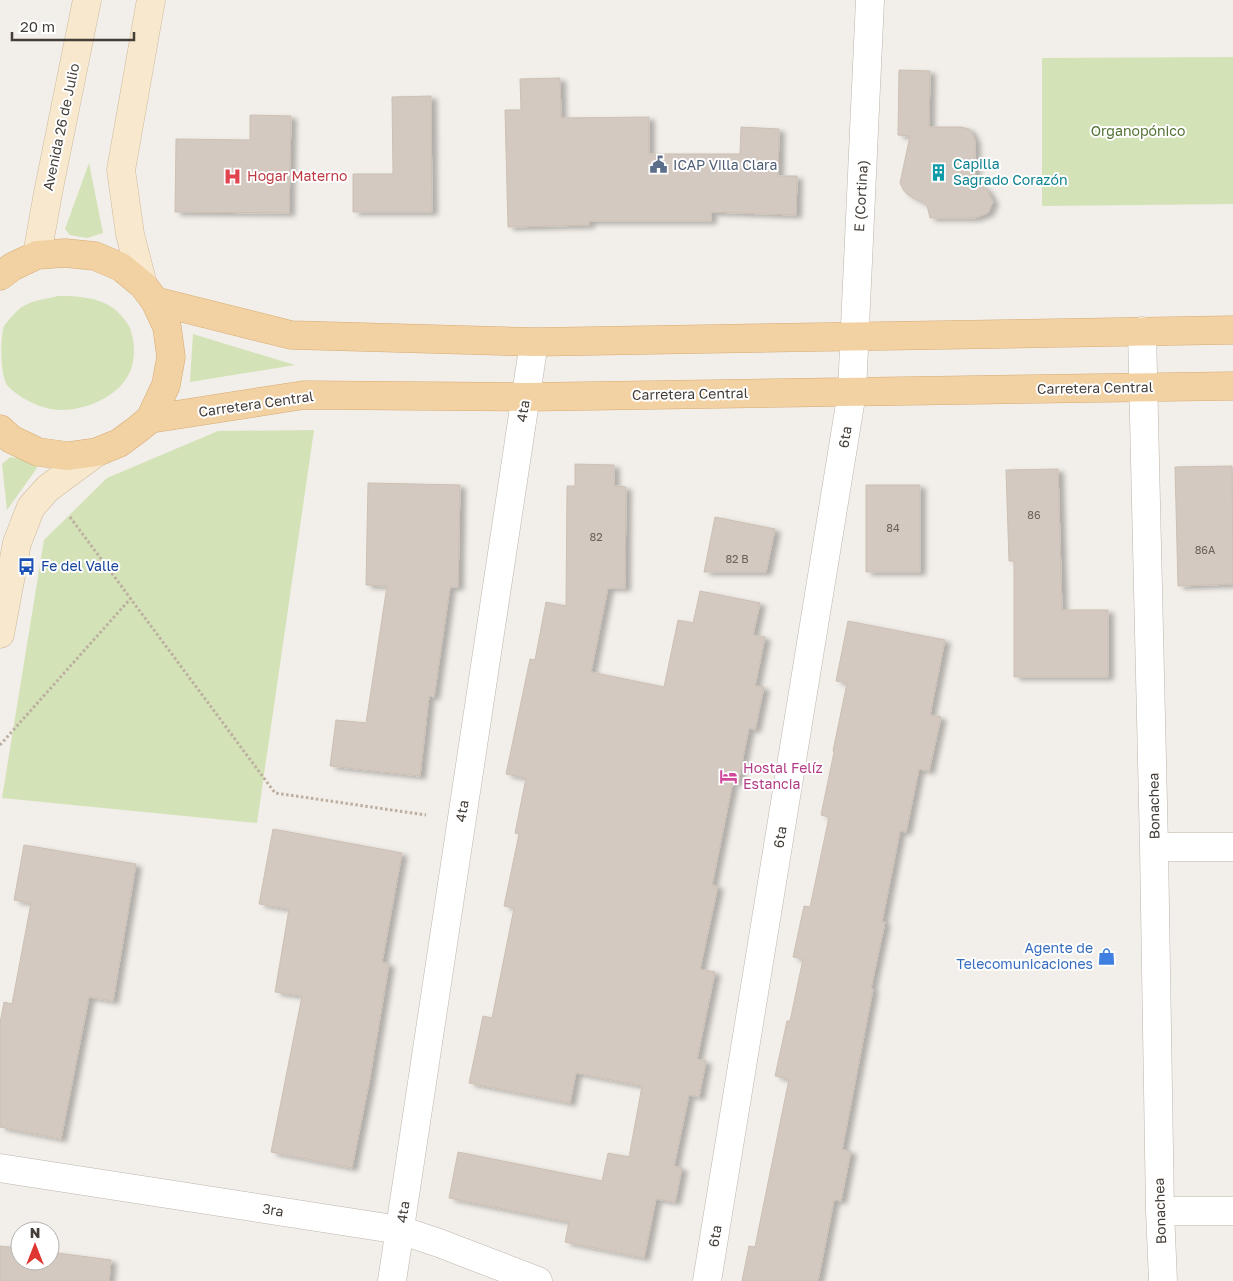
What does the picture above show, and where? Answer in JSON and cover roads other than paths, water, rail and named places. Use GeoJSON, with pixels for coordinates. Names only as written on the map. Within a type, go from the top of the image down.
{"type":"FeatureCollection","features":[{"type":"Feature","properties":{"kind":"main road","name":"Avenida 26 de Julio"},"geometry":{"type":"LineString","coordinates":[[37,254],[87,0]]}},
{"type":"Feature","properties":{"kind":"main road"},"geometry":{"type":"LineString","coordinates":[[0,634],[17,543],[31,507],[48,488],[97,452],[119,443],[138,430],[150,419],[166,385],[171,357],[167,327],[149,293],[130,234],[121,170],[151,0]]}},
{"type":"Feature","properties":{"kind":"main road"},"geometry":{"type":"LineString","coordinates":[[0,276],[37,254],[65,252],[94,256],[121,267],[149,293],[291,335],[534,342],[1233,330]]}},
{"type":"Feature","properties":{"kind":"main road","name":"Carretera Central"},"geometry":{"type":"LineString","coordinates":[[150,419],[304,395],[526,397],[1233,386]]}},
{"type":"Feature","properties":{"kind":"main road"},"geometry":{"type":"LineString","coordinates":[[0,429],[11,439],[38,452],[68,456],[97,452]]}},
{"type":"Feature","properties":{"kind":"street","name":"E (Cortina)"},"geometry":{"type":"LineString","coordinates":[[852,392],[870,0]]}},
{"type":"Feature","properties":{"kind":"street","name":"Bonachea"},"geometry":{"type":"LineString","coordinates":[[1142,332],[1163,1281]]}},
{"type":"Feature","properties":{"kind":"street","name":"4ta"},"geometry":{"type":"LineString","coordinates":[[392,1281],[534,342]]}},
{"type":"Feature","properties":{"kind":"street","name":"6ta"},"geometry":{"type":"LineString","coordinates":[[708,1281],[852,392]]}},
{"type":"Feature","properties":{"kind":"street"},"geometry":{"type":"LineString","coordinates":[[1154,847],[1233,846]]}},
{"type":"Feature","properties":{"kind":"street","name":"3ra"},"geometry":{"type":"LineString","coordinates":[[0,1168],[400,1230],[538,1281]]}},
{"type":"Feature","properties":{"kind":"street"},"geometry":{"type":"LineString","coordinates":[[1160,1211],[1233,1211]]}},
{"type":"Feature","properties":{"kind":"place","name":"ICAP Villa Clara"},"geometry":{"type":"Point","coordinates":[659,165]}},
{"type":"Feature","properties":{"kind":"place","name":"Capilla Sagrado Corazón"},"geometry":{"type":"Point","coordinates":[939,172]}},
{"type":"Feature","properties":{"kind":"place","name":"Hogar Materno"},"geometry":{"type":"Point","coordinates":[233,176]}},
{"type":"Feature","properties":{"kind":"place","name":"Fe del Valle"},"geometry":{"type":"Point","coordinates":[27,566]}},
{"type":"Feature","properties":{"kind":"place","name":"Hostal Felíz Estancia"},"geometry":{"type":"Point","coordinates":[729,776]}},
{"type":"Feature","properties":{"kind":"place","name":"Agente de Telecomunicaciones"},"geometry":{"type":"Point","coordinates":[1107,956]}},
{"type":"Feature","properties":{"kind":"park label","name":"Organopónico"},"geometry":{"type":"Point","coordinates":[1138,131]}}]}
